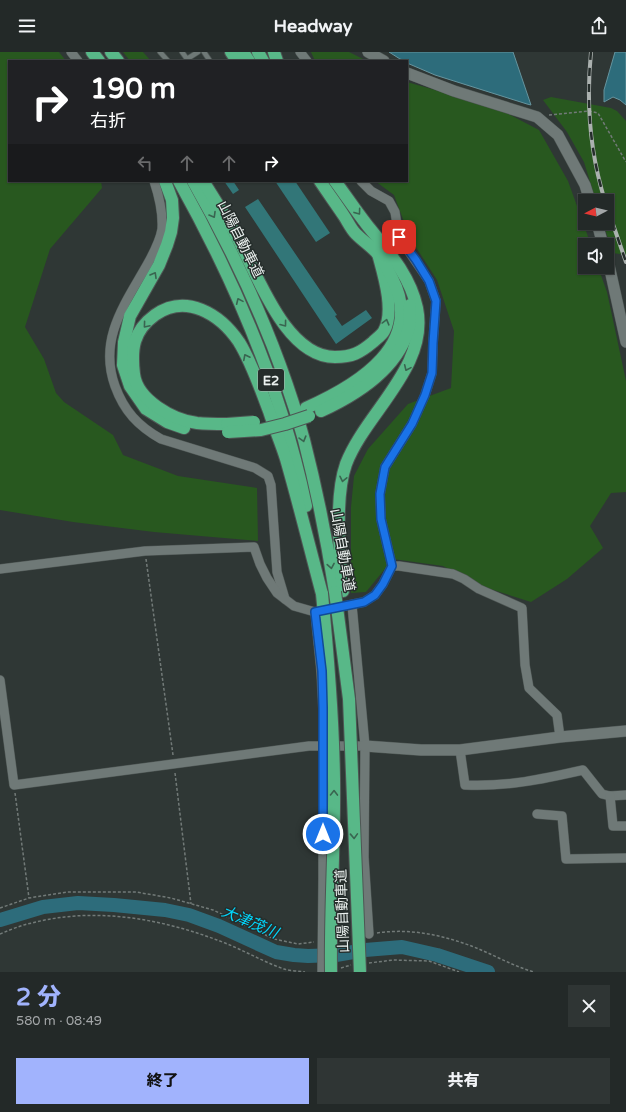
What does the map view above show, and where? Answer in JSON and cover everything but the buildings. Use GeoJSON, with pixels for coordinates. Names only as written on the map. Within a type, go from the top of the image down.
{"type":"FeatureCollection","features":[{"type":"Feature","properties":{"kind":"highway"},"geometry":{"type":"LineString","coordinates":[[92,52],[98,60]]}},
{"type":"Feature","properties":{"kind":"highway"},"geometry":{"type":"LineString","coordinates":[[111,52],[117,60]]}},
{"type":"Feature","properties":{"kind":"highway"},"geometry":{"type":"LineString","coordinates":[[165,182],[172,200],[173,218],[171,232],[159,265],[130,316],[124,342],[123,365],[130,386],[146,409],[167,422],[193,430],[228,428],[308,412],[338,403],[365,386],[388,367],[404,342],[409,326],[411,290]]}},
{"type":"Feature","properties":{"kind":"highway","name":"山陽自動車道"},"geometry":{"type":"LineString","coordinates":[[180,182],[224,266],[246,316],[270,377],[303,488],[322,594],[330,665],[334,780],[331,972]]}},
{"type":"Feature","properties":{"kind":"highway","name":"山陽自動車道"},"geometry":{"type":"LineString","coordinates":[[194,182],[239,266],[260,313],[279,364],[314,478],[339,591],[349,699],[359,967]]}},
{"type":"Feature","properties":{"kind":"highway"},"geometry":{"type":"LineString","coordinates":[[204,182],[239,240],[276,313],[289,331],[299,341],[320,354],[336,357],[356,355],[384,332],[388,315],[388,299],[378,254]]}},
{"type":"Feature","properties":{"kind":"highway"},"geometry":{"type":"LineString","coordinates":[[308,412],[370,371],[388,352],[399,332],[402,314],[398,290],[378,254],[356,233],[321,182]]}},
{"type":"Feature","properties":{"kind":"highway"},"geometry":{"type":"LineString","coordinates":[[336,182],[402,272],[417,307],[419,325],[414,351],[403,376],[356,442],[346,465],[341,487],[339,591]]}},
{"type":"Feature","properties":{"kind":"highway"},"geometry":{"type":"LineString","coordinates":[[228,428],[196,423],[176,417],[159,408],[145,396],[135,379],[132,356],[135,340],[153,316],[163,310],[185,306],[202,309],[212,314],[225,324],[239,342],[254,373],[286,458],[322,594]]}},
{"type":"Feature","properties":{"kind":"street"},"geometry":{"type":"LineString","coordinates":[[71,52],[77,60]]}},
{"type":"Feature","properties":{"kind":"street"},"geometry":{"type":"LineString","coordinates":[[300,52],[306,60]]}},
{"type":"Feature","properties":{"kind":"street"},"geometry":{"type":"LineString","coordinates":[[368,52],[382,60]]}},
{"type":"Feature","properties":{"kind":"street"},"geometry":{"type":"LineString","coordinates":[[408,73],[454,91],[537,117],[558,135],[585,185],[588,194]]}},
{"type":"Feature","properties":{"kind":"street"},"geometry":{"type":"LineString","coordinates":[[154,182],[159,195],[162,229],[156,248],[120,313],[113,331],[108,359],[112,377],[118,395],[131,417],[148,432],[161,439],[255,468],[268,476],[271,485],[277,572],[285,599]]}},
{"type":"Feature","properties":{"kind":"street"},"geometry":{"type":"LineString","coordinates":[[0,569],[145,551],[254,547],[267,578],[277,593],[294,606],[315,612],[364,602],[375,595],[383,584],[392,566],[381,519],[380,494],[385,467],[412,424],[425,395],[432,373],[436,301],[429,281],[399,237],[395,212],[389,201],[371,191],[362,182]]}},
{"type":"Feature","properties":{"kind":"street"},"geometry":{"type":"LineString","coordinates":[[611,274],[626,342]]}},
{"type":"Feature","properties":{"kind":"street"},"geometry":{"type":"LineString","coordinates":[[392,566],[454,574],[479,589],[522,608],[525,665],[529,688],[557,715],[560,737]]}},
{"type":"Feature","properties":{"kind":"street"},"geometry":{"type":"LineString","coordinates":[[352,605],[365,746],[364,857],[369,934]]}},
{"type":"Feature","properties":{"kind":"street"},"geometry":{"type":"LineString","coordinates":[[315,612],[322,671],[322,969]]}},
{"type":"Feature","properties":{"kind":"street"},"geometry":{"type":"LineString","coordinates":[[0,686],[14,785],[309,746],[365,746],[421,750],[460,750],[560,737],[626,732]]}},
{"type":"Feature","properties":{"kind":"street"},"geometry":{"type":"LineString","coordinates":[[460,750],[465,785],[481,786],[516,784],[583,770],[602,794],[610,796],[626,795]]}},
{"type":"Feature","properties":{"kind":"street"},"geometry":{"type":"LineString","coordinates":[[610,796],[613,826],[626,826]]}},
{"type":"Feature","properties":{"kind":"street"},"geometry":{"type":"LineString","coordinates":[[537,814],[562,816],[566,859],[626,858]]}},
{"type":"Feature","properties":{"kind":"lane"},"geometry":{"type":"LineString","coordinates":[[160,52],[167,60]]}},
{"type":"Feature","properties":{"kind":"lane"},"geometry":{"type":"LineString","coordinates":[[182,52],[186,60],[198,52]]}},
{"type":"Feature","properties":{"kind":"path"},"geometry":{"type":"LineString","coordinates":[[537,117],[589,111],[598,113],[626,162]]}},
{"type":"Feature","properties":{"kind":"path"},"geometry":{"type":"LineString","coordinates":[[145,551],[174,764],[191,904]]}},
{"type":"Feature","properties":{"kind":"path"},"geometry":{"type":"LineString","coordinates":[[14,785],[29,898]]}},
{"type":"Feature","properties":{"kind":"path"},"geometry":{"type":"LineString","coordinates":[[0,908],[29,898],[67,892],[136,892],[171,898],[213,910],[274,939],[298,944],[322,943]]}},
{"type":"Feature","properties":{"kind":"path"},"geometry":{"type":"LineString","coordinates":[[0,934],[31,923],[59,917],[126,916],[180,927],[218,940],[285,970],[305,972]]}},
{"type":"Feature","properties":{"kind":"path"},"geometry":{"type":"LineString","coordinates":[[369,934],[407,931],[448,938],[534,972]]}},
{"type":"Feature","properties":{"kind":"path"},"geometry":{"type":"LineString","coordinates":[[337,939],[353,936]]}},
{"type":"Feature","properties":{"kind":"path"},"geometry":{"type":"LineString","coordinates":[[322,969],[359,967],[393,960],[429,961],[459,972]]}},
{"type":"Feature","properties":{"kind":"green space"},"geometry":{"type":"Polygon","coordinates":[[[0,52],[59,52],[65,60],[8,60],[8,182],[101,182],[102,188],[50,249],[25,327],[44,359],[56,393],[64,402],[113,435],[123,455],[178,476],[257,488],[258,541],[154,532],[73,522],[0,510],[0,52]]]}},
{"type":"Feature","properties":{"kind":"green space"},"geometry":{"type":"Polygon","coordinates":[[[123,52],[143,52],[150,60],[129,60],[123,52]]]}},
{"type":"Feature","properties":{"kind":"green space"},"geometry":{"type":"Polygon","coordinates":[[[311,52],[349,52],[365,60],[315,60],[311,52]]]}},
{"type":"Feature","properties":{"kind":"green space"},"geometry":{"type":"Polygon","coordinates":[[[408,82],[495,107],[539,130],[568,181],[578,209],[578,230],[586,230],[588,238],[578,238],[578,274],[601,274],[607,292],[626,381],[626,492],[611,493],[590,526],[603,548],[567,579],[531,602],[484,587],[443,566],[393,559],[366,592],[351,593],[351,507],[354,476],[368,449],[408,404],[451,388],[454,331],[437,280],[410,238],[394,195],[376,182],[408,182],[408,82]]]}},
{"type":"Feature","properties":{"kind":"green space"},"geometry":{"type":"Polygon","coordinates":[[[551,97],[611,108],[617,111],[626,121],[626,255],[614,253],[614,238],[608,238],[605,230],[614,230],[614,194],[594,194],[584,162],[567,132],[543,100],[551,97]]]}},
{"type":"Feature","properties":{"kind":"water"},"geometry":{"type":"Polygon","coordinates":[[[389,52],[513,52],[531,105],[435,75],[408,63],[408,60],[400,59],[389,52]]]}},
{"type":"Feature","properties":{"kind":"water"},"geometry":{"type":"Polygon","coordinates":[[[615,52],[626,52],[626,105],[613,97],[604,102],[604,90],[615,52]]]}},
{"type":"Feature","properties":{"kind":"waterway","name":"大津茂川"},"geometry":{"type":"LineString","coordinates":[[0,920],[43,907],[78,903],[165,910],[189,915],[219,926],[276,952],[308,956],[336,955],[365,950],[402,947],[437,955],[488,972]]}},
{"type":"Feature","properties":{"kind":"railway"},"geometry":{"type":"LineString","coordinates":[[591,52],[589,90],[590,127],[603,194]]}},
{"type":"Feature","properties":{"kind":"railway"},"geometry":{"type":"LineString","coordinates":[[614,227],[626,262]]}},
{"type":"Feature","properties":{"kind":"route"},"geometry":{"type":"LineString","coordinates":[[323,834],[322,671],[315,612],[364,602],[375,595],[383,584],[392,566],[381,519],[380,494],[385,467],[412,424],[425,395],[432,373],[436,301],[429,281],[399,237]]}}]}
